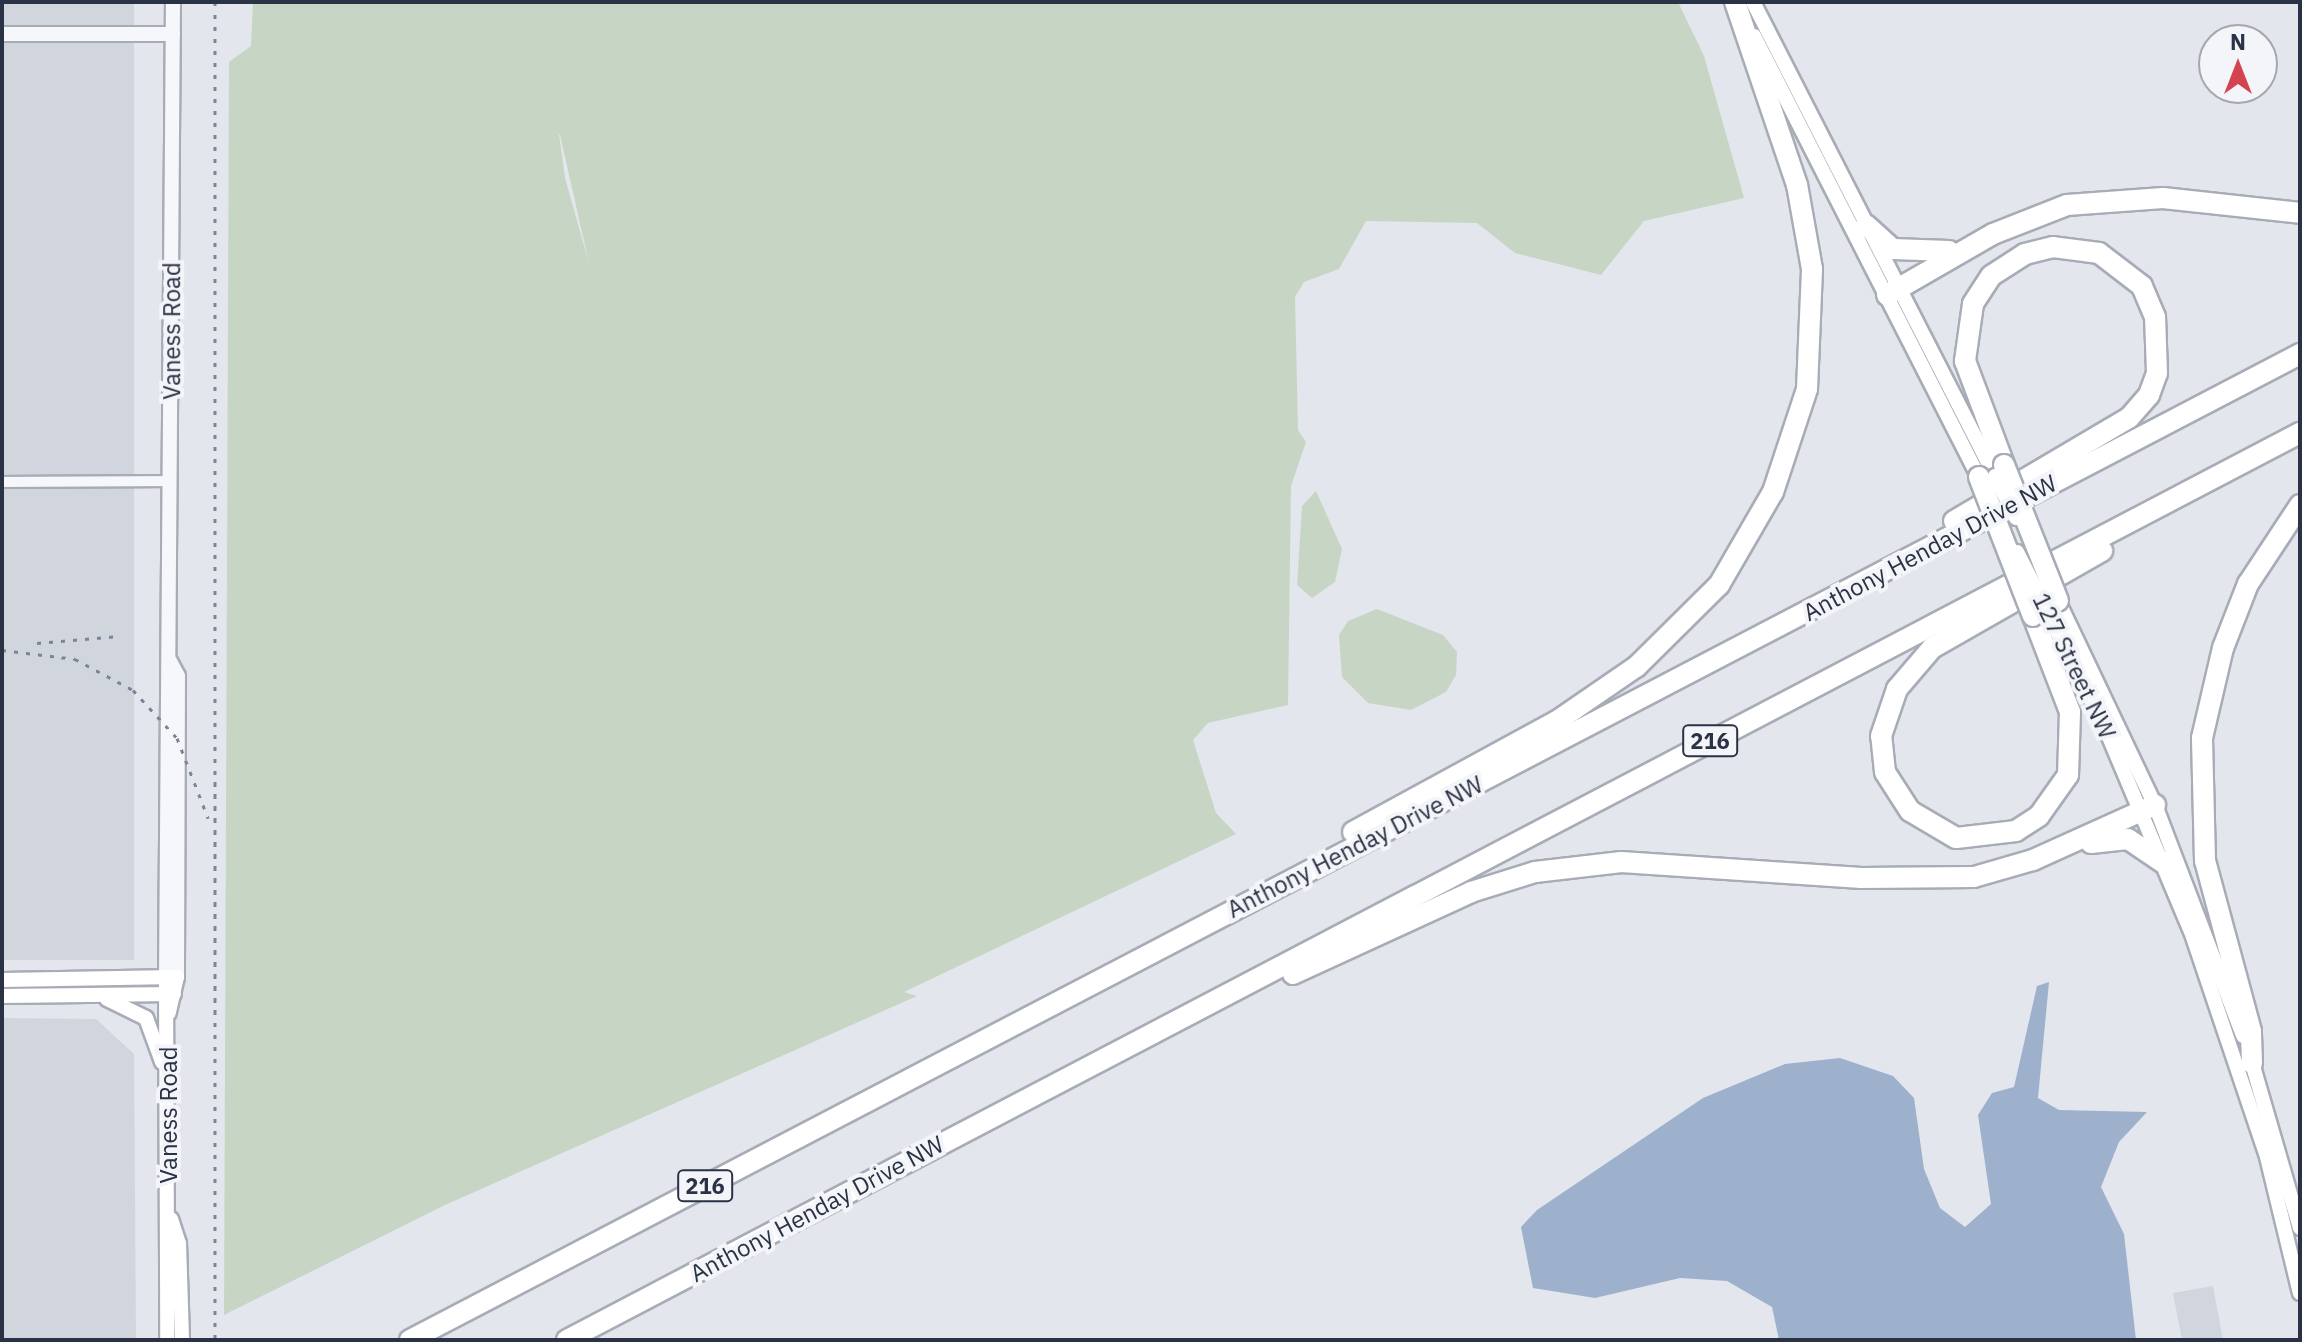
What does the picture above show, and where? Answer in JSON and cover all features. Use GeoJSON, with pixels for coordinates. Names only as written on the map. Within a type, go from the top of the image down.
{"type":"FeatureCollection","features":[{"type":"Feature","properties":{"kind":"highway"},"geometry":{"type":"LineString","coordinates":[[1105,976],[1163,937],[1557,721],[1664,642],[1737,559],[1787,454],[1807,389],[1812,319],[1797,185],[1736,2]]}},
{"type":"Feature","properties":{"kind":"highway"},"geometry":{"type":"LineString","coordinates":[[1892,290],[1961,250],[2056,209],[2109,198],[2300,213]]}},
{"type":"Feature","properties":{"kind":"highway"},"geometry":{"type":"LineString","coordinates":[[1866,225],[1902,252],[1961,250]]}},
{"type":"Feature","properties":{"kind":"highway"},"geometry":{"type":"LineString","coordinates":[[1771,631],[2129,418],[2149,395],[2157,373],[2155,317],[2142,286],[2099,253],[2053,247],[2025,254],[1991,276],[1973,304],[1965,361],[1993,473],[2045,608],[2070,712],[2068,775],[2039,816],[2016,831],[1956,838],[1910,811],[1885,772],[1884,724],[1911,668],[1965,626],[2300,441]]}},
{"type":"Feature","properties":{"kind":"highway","name":"Anthony Henday Drive NW"},"geometry":{"type":"LineString","coordinates":[[410,1340],[2300,354]]}},
{"type":"Feature","properties":{"kind":"highway","name":"Anthony Henday Drive NW"},"geometry":{"type":"LineString","coordinates":[[567,1340],[2300,433]]}},
{"type":"Feature","properties":{"kind":"highway"},"geometry":{"type":"LineString","coordinates":[[1993,473],[2045,608]]}},
{"type":"Feature","properties":{"kind":"highway"},"geometry":{"type":"LineString","coordinates":[[2252,1063],[2251,1031],[2205,861],[2202,738],[2237,612],[2300,505]]}},
{"type":"Feature","properties":{"kind":"highway"},"geometry":{"type":"LineString","coordinates":[[2045,855],[2149,808]]}},
{"type":"Feature","properties":{"kind":"highway"},"geometry":{"type":"LineString","coordinates":[[1121,1049],[1471,892],[1535,872],[1621,862],[1937,881],[2128,839],[2165,864]]}},
{"type":"Feature","properties":{"kind":"main road"},"geometry":{"type":"LineString","coordinates":[[1736,2],[1993,473]]}},
{"type":"Feature","properties":{"kind":"main road"},"geometry":{"type":"LineString","coordinates":[[1753,2],[1866,225],[1892,290]]}},
{"type":"Feature","properties":{"kind":"main road","name":"127 Street NW"},"geometry":{"type":"LineString","coordinates":[[2045,608],[2149,808],[2252,1063],[2290,1223],[2300,1293]]}},
{"type":"Feature","properties":{"kind":"main road","name":"127 Street NW"},"geometry":{"type":"LineString","coordinates":[[2149,808],[2165,864],[2229,1037],[2290,1223]]}},
{"type":"Feature","properties":{"kind":"main road"},"geometry":{"type":"LineString","coordinates":[[2,980],[171,977]]}},
{"type":"Feature","properties":{"kind":"main road","name":"Vaness Road"},"geometry":{"type":"LineString","coordinates":[[167,1340],[171,977]]}},
{"type":"Feature","properties":{"kind":"main road"},"geometry":{"type":"LineString","coordinates":[[2,996],[171,994]]}},
{"type":"Feature","properties":{"kind":"main road"},"geometry":{"type":"LineString","coordinates":[[91,995],[137,1010],[154,1027],[169,1099]]}},
{"type":"Feature","properties":{"kind":"main road","name":"Vaness Road"},"geometry":{"type":"LineString","coordinates":[[170,1215],[179,1243],[182,1340]]}},
{"type":"Feature","properties":{"kind":"street","name":"Vaness Road"},"geometry":{"type":"LineString","coordinates":[[171,977],[173,2]]}},
{"type":"Feature","properties":{"kind":"street"},"geometry":{"type":"LineString","coordinates":[[2,34],[173,34]]}},
{"type":"Feature","properties":{"kind":"street"},"geometry":{"type":"LineString","coordinates":[[2,482],[171,481]]}},
{"type":"Feature","properties":{"kind":"shaded area"},"geometry":{"type":"Polygon","coordinates":[[[2,2],[134,2],[134,960],[2,960],[2,2]]]}},
{"type":"Feature","properties":{"kind":"shaded area"},"geometry":{"type":"Polygon","coordinates":[[[2,1018],[96,1019],[134,1054],[136,1340],[2,1340],[2,1018]]]}},
{"type":"Feature","properties":{"kind":"shaded area"},"geometry":{"type":"Polygon","coordinates":[[[2213,1286],[2223,1340],[2182,1340],[2173,1293],[2213,1286]]]}},
{"type":"Feature","properties":{"kind":"green space"},"geometry":{"type":"Polygon","coordinates":[[[253,2],[1678,2],[1704,56],[1744,198],[1644,221],[1601,275],[1515,253],[1477,223],[1366,221],[1339,269],[1304,282],[1295,297],[1298,430],[1306,442],[1291,486],[1288,705],[1208,723],[1193,740],[1216,813],[1236,834],[904,992],[917,996],[445,1205],[224,1315],[229,62],[251,46],[253,2]],[[560,135],[565,178],[589,263],[560,135]]]}},
{"type":"Feature","properties":{"kind":"green space"},"geometry":{"type":"Polygon","coordinates":[[[1316,491],[1342,549],[1335,582],[1312,598],[1297,585],[1302,506],[1316,491]]]}},
{"type":"Feature","properties":{"kind":"green space"},"geometry":{"type":"Polygon","coordinates":[[[1377,609],[1443,635],[1457,652],[1456,675],[1446,692],[1411,710],[1368,703],[1342,677],[1339,635],[1348,621],[1377,609]]]}},
{"type":"Feature","properties":{"kind":"water"},"geometry":{"type":"Polygon","coordinates":[[[2049,982],[2038,1098],[2059,1110],[2147,1112],[2119,1142],[2101,1187],[2124,1234],[2136,1340],[1779,1340],[1772,1307],[1727,1281],[1680,1278],[1595,1298],[1533,1288],[1521,1227],[1537,1210],[1703,1098],[1785,1064],[1840,1058],[1893,1076],[1914,1098],[1924,1169],[1940,1208],[1965,1227],[1991,1204],[1978,1115],[1992,1093],[2014,1087],[2037,986],[2049,982]]]}},
{"type":"Feature","properties":{"kind":"railway"},"geometry":{"type":"LineString","coordinates":[[215,2],[215,1340]]}},
{"type":"Feature","properties":{"kind":"railway"},"geometry":{"type":"LineString","coordinates":[[37,643],[120,636]]}},
{"type":"Feature","properties":{"kind":"railway"},"geometry":{"type":"LineString","coordinates":[[2,650],[75,659],[133,690],[177,738],[208,818]]}}]}
